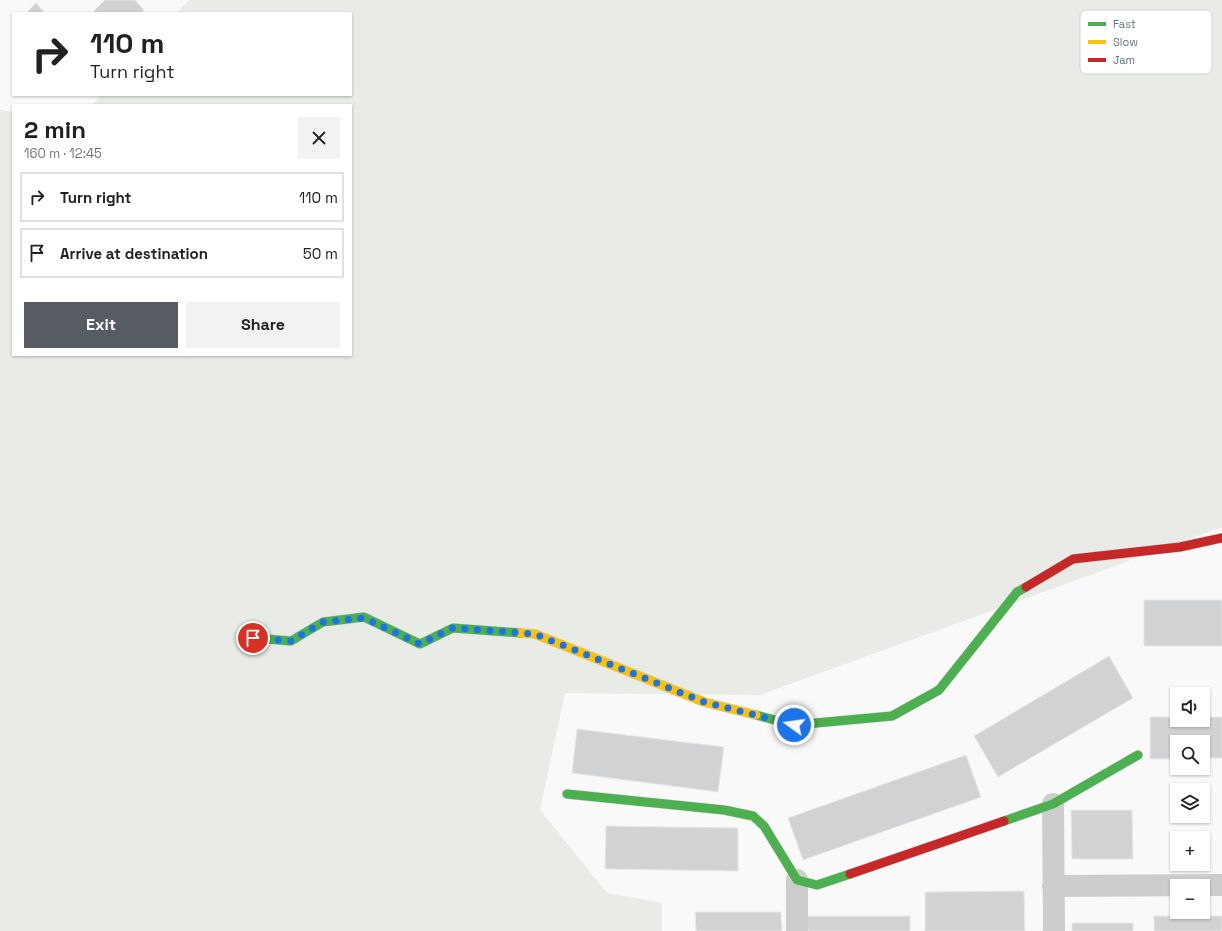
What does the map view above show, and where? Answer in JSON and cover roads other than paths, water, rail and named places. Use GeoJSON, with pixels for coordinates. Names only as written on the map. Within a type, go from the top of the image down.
{"type":"FeatureCollection","features":[{"type":"Feature","properties":{"kind":"street"},"geometry":{"type":"LineString","coordinates":[[253,638],[291,641],[323,622],[364,618],[420,644],[453,628],[535,634],[704,702],[794,725],[892,716],[938,690],[1017,592],[1073,559],[1180,547],[1222,538]]}},
{"type":"Feature","properties":{"kind":"street"},"geometry":{"type":"LineString","coordinates":[[797,880],[817,885],[1053,804],[1138,756]]}},
{"type":"Feature","properties":{"kind":"street"},"geometry":{"type":"LineString","coordinates":[[567,794],[724,810],[753,816],[764,826],[797,880],[797,931]]}},
{"type":"Feature","properties":{"kind":"street"},"geometry":{"type":"LineString","coordinates":[[1053,804],[1054,931]]}},
{"type":"Feature","properties":{"kind":"street"},"geometry":{"type":"LineString","coordinates":[[1053,886],[1222,885]]}}]}
